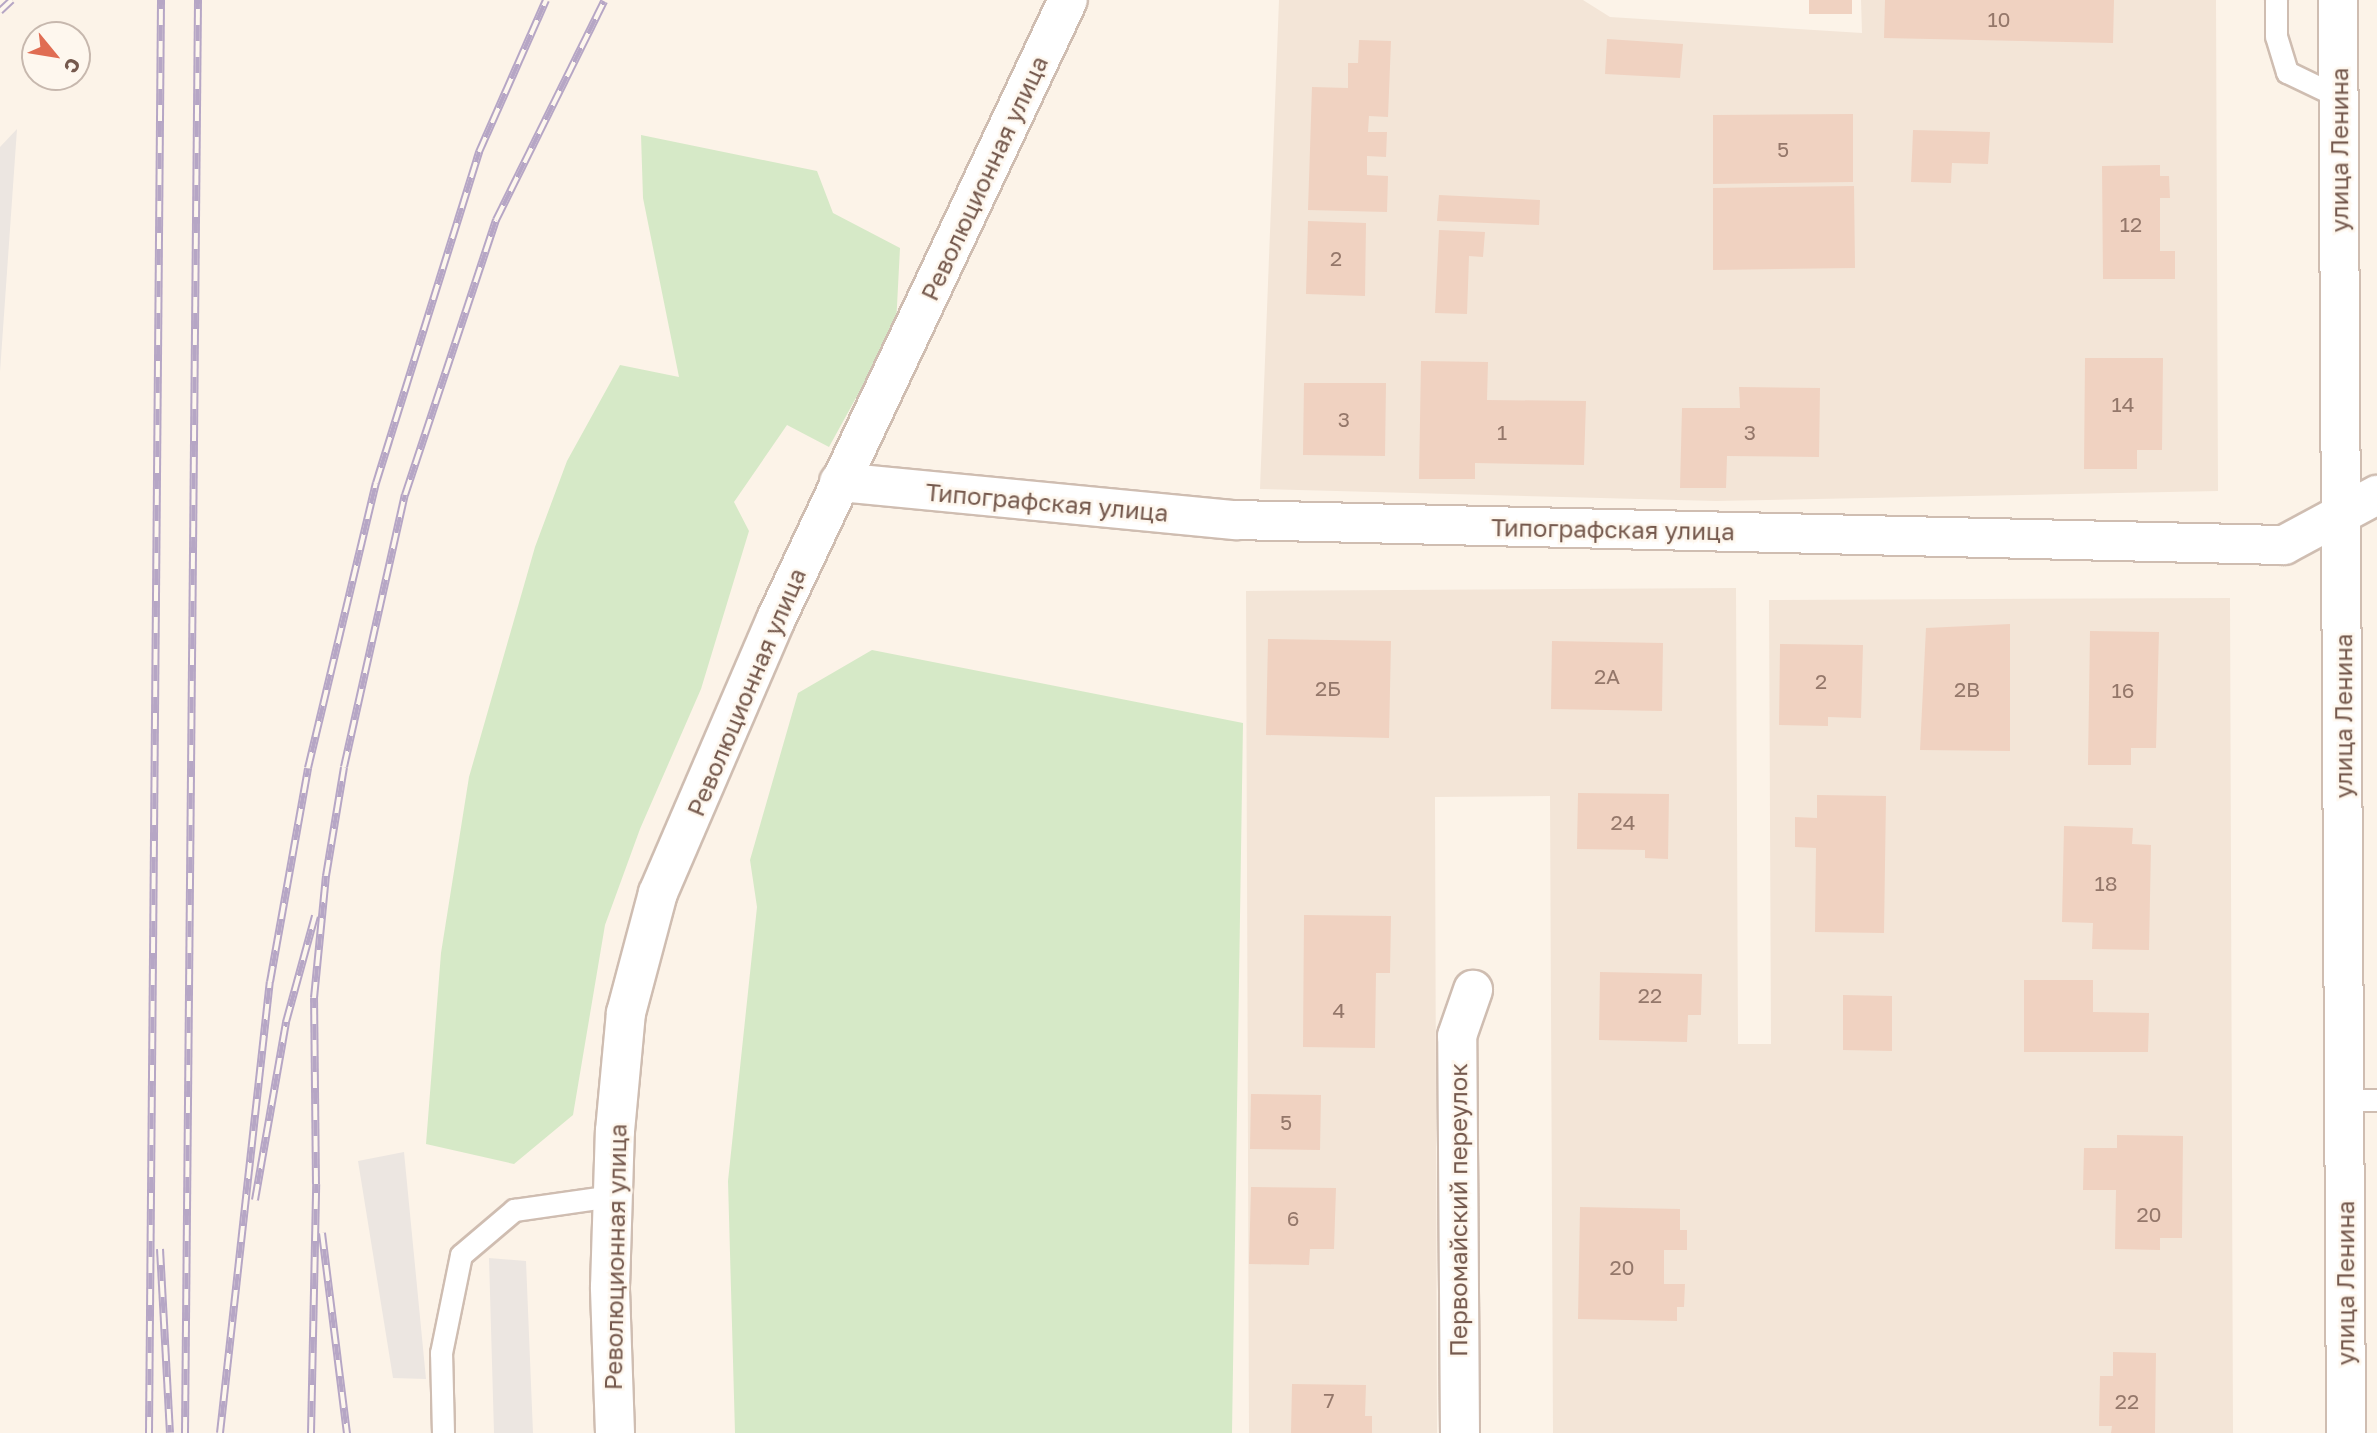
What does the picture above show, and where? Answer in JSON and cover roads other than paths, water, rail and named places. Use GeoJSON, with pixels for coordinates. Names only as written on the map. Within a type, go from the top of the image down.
{"type":"FeatureCollection","features":[{"type":"Feature","properties":{"kind":"street","name":"Революционная улица"},"geometry":{"type":"LineString","coordinates":[[615,1433],[611,1196],[626,1013],[658,893],[839,482],[1068,0]]}},
{"type":"Feature","properties":{"kind":"street","name":"улица Ленина"},"geometry":{"type":"LineString","coordinates":[[2338,0],[2342,514],[2361,1100],[2346,1433]]}},
{"type":"Feature","properties":{"kind":"street","name":"Типографская улица"},"geometry":{"type":"LineString","coordinates":[[839,482],[1236,520],[2284,545],[2377,495]]}},
{"type":"Feature","properties":{"kind":"street","name":"Первомайский переулок"},"geometry":{"type":"LineString","coordinates":[[1460,1433],[1457,1036],[1473,990]]}},
{"type":"Feature","properties":{"kind":"lane"},"geometry":{"type":"LineString","coordinates":[[2276,0],[2276,36],[2287,72],[2339,97]]}},
{"type":"Feature","properties":{"kind":"lane"},"geometry":{"type":"LineString","coordinates":[[443,1433],[441,1353],[461,1255],[514,1210],[611,1196]]}},
{"type":"Feature","properties":{"kind":"railway"},"geometry":{"type":"LineString","coordinates":[[0,11],[12,0]]}},
{"type":"Feature","properties":{"kind":"railway"},"geometry":{"type":"LineString","coordinates":[[149,1433],[161,0]]}},
{"type":"Feature","properties":{"kind":"railway"},"geometry":{"type":"LineString","coordinates":[[185,1433],[198,0]]}},
{"type":"Feature","properties":{"kind":"railway"},"geometry":{"type":"LineString","coordinates":[[220,1433],[270,982],[308,768],[376,483],[479,152],[546,0]]}},
{"type":"Feature","properties":{"kind":"railway"},"geometry":{"type":"LineString","coordinates":[[311,1433],[316,1184],[314,998],[326,876],[344,767],[405,495],[496,220],[604,1]]}},
{"type":"Feature","properties":{"kind":"railway"},"geometry":{"type":"LineString","coordinates":[[255,1200],[286,1022],[315,916]]}},
{"type":"Feature","properties":{"kind":"railway"},"geometry":{"type":"LineString","coordinates":[[322,1233],[347,1433]]}},
{"type":"Feature","properties":{"kind":"railway"},"geometry":{"type":"LineString","coordinates":[[160,1249],[170,1433]]}}]}
